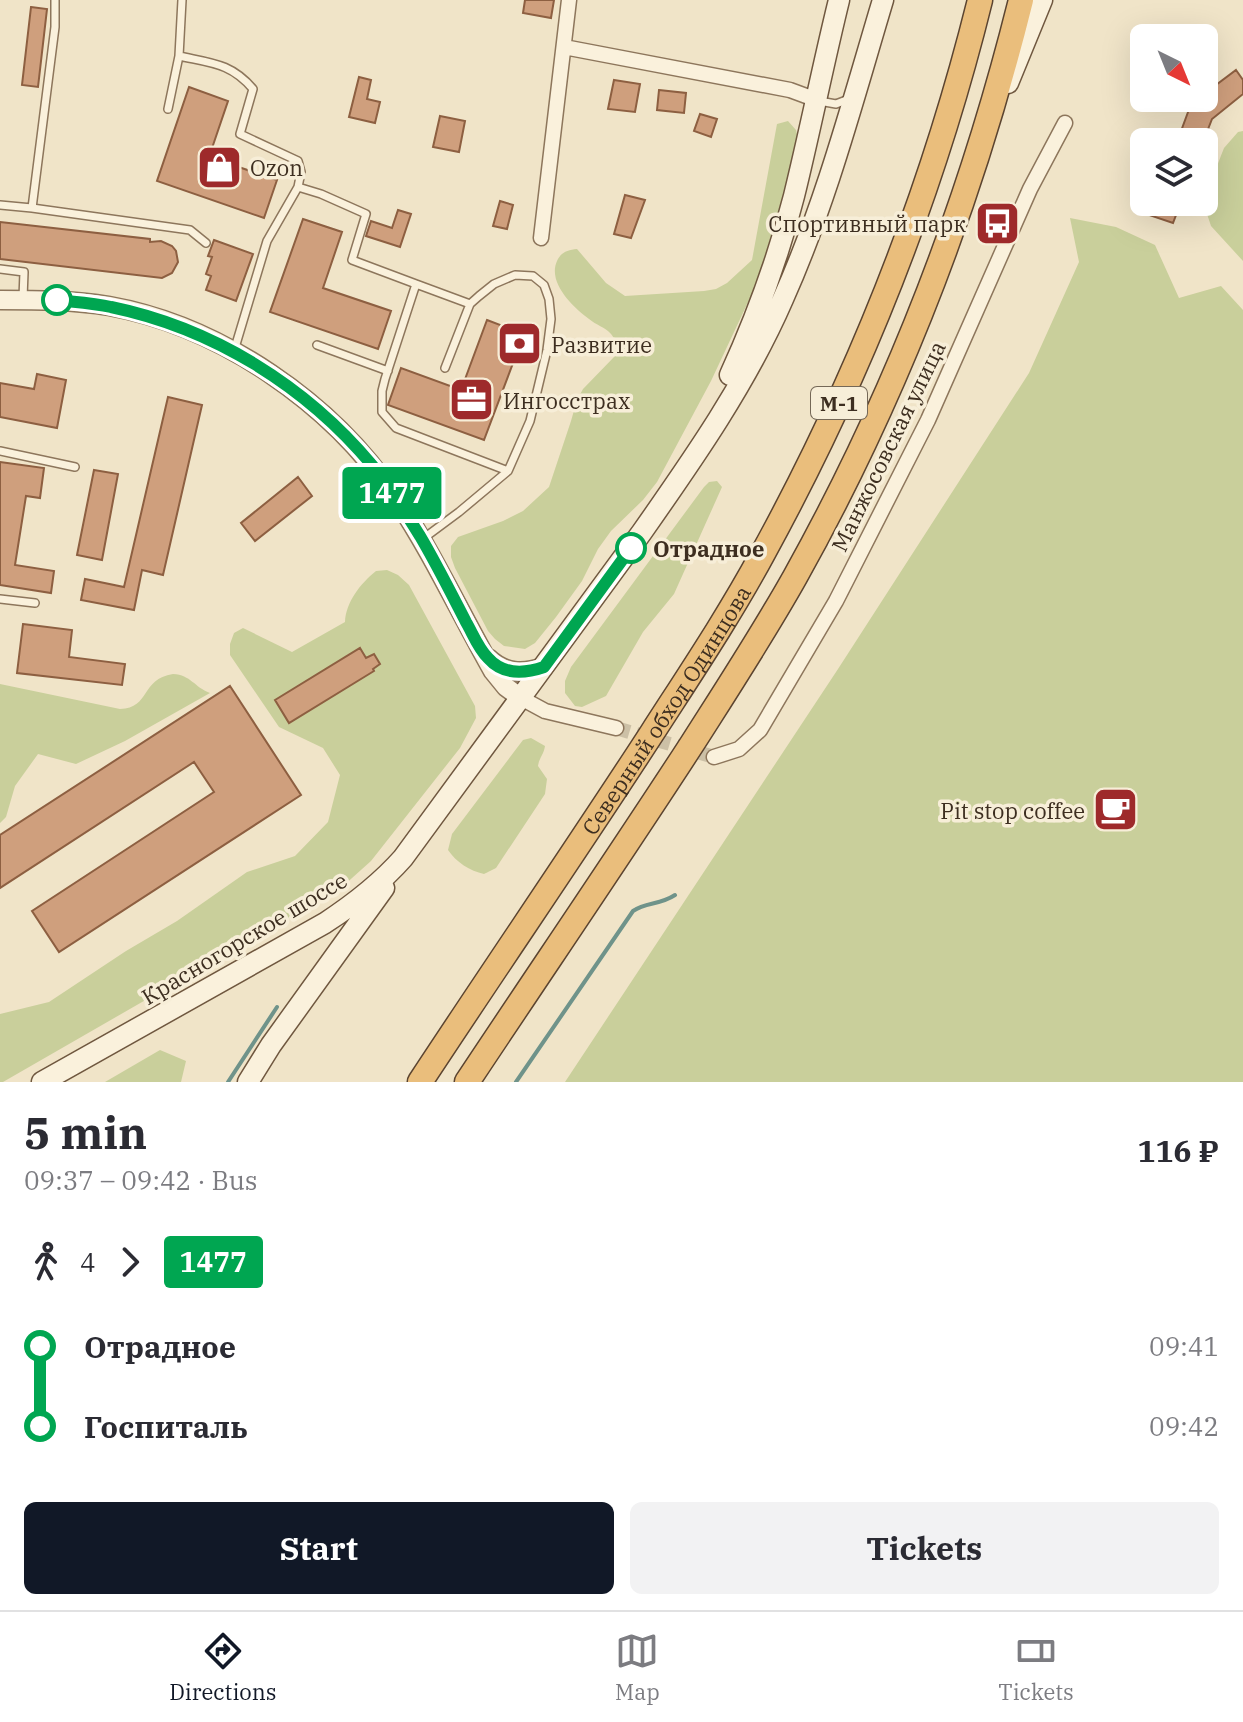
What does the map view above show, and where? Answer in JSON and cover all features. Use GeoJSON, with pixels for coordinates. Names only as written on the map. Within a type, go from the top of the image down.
{"type":"FeatureCollection","features":[{"type":"Feature","properties":{"kind":"highway","name":"Северный обход Одинцова"},"geometry":{"type":"LineString","coordinates":[[420,1082],[697,662],[761,557],[797,489],[847,386],[907,237],[939,145],[980,0]]}},
{"type":"Feature","properties":{"kind":"highway","name":"Северный обход Одинцова"},"geometry":{"type":"LineString","coordinates":[[467,1082],[756,644],[796,576],[856,461],[944,254],[977,157],[1021,0]]}},
{"type":"Feature","properties":{"kind":"main road"},"geometry":{"type":"LineString","coordinates":[[642,532],[707,421],[748,337],[788,215],[839,0]]}},
{"type":"Feature","properties":{"kind":"main road"},"geometry":{"type":"LineString","coordinates":[[642,532],[739,386],[783,301],[819,209],[883,0]]}},
{"type":"Feature","properties":{"kind":"main road"},"geometry":{"type":"LineString","coordinates":[[977,157],[1042,0]]}},
{"type":"Feature","properties":{"kind":"main road","name":"Красногорское шоссе"},"geometry":{"type":"LineString","coordinates":[[42,1082],[342,912],[390,873],[416,842],[642,532]]}},
{"type":"Feature","properties":{"kind":"main road"},"geometry":{"type":"LineString","coordinates":[[248,1082],[416,842]]}},
{"type":"Feature","properties":{"kind":"street"},"geometry":{"type":"LineString","coordinates":[[541,238],[569,0]]}},
{"type":"Feature","properties":{"kind":"street"},"geometry":{"type":"LineString","coordinates":[[564,47],[790,90],[817,100]]}},
{"type":"Feature","properties":{"kind":"street","name":"Манжосовская улица"},"geometry":{"type":"LineString","coordinates":[[714,757],[739,749],[760,730],[836,601],[928,420],[1030,189],[1065,123]]}},
{"type":"Feature","properties":{"kind":"street"},"geometry":{"type":"LineString","coordinates":[[0,300],[48,299],[109,306],[194,332],[260,366],[310,403],[374,467],[422,540],[480,648],[506,687],[545,711],[616,728]]}},
{"type":"Feature","properties":{"kind":"street"},"geometry":{"type":"LineString","coordinates":[[480,648],[497,666],[507,670],[529,672],[544,667]]}},
{"type":"Feature","properties":{"kind":"lane"},"geometry":{"type":"LineString","coordinates":[[32,208],[55,27],[55,0]]}},
{"type":"Feature","properties":{"kind":"lane"},"geometry":{"type":"LineString","coordinates":[[168,109],[179,56],[182,0]]}},
{"type":"Feature","properties":{"kind":"lane"},"geometry":{"type":"LineString","coordinates":[[179,56],[231,69],[243,77],[253,89],[240,134],[298,161],[301,172],[298,187],[267,241],[234,353]]}},
{"type":"Feature","properties":{"kind":"lane"},"geometry":{"type":"LineString","coordinates":[[817,100],[836,104],[854,96]]}},
{"type":"Feature","properties":{"kind":"lane"},"geometry":{"type":"LineString","coordinates":[[298,187],[366,214],[352,260],[470,304]]}},
{"type":"Feature","properties":{"kind":"lane"},"geometry":{"type":"LineString","coordinates":[[0,205],[190,230],[206,243]]}},
{"type":"Feature","properties":{"kind":"lane"},"geometry":{"type":"LineString","coordinates":[[0,269],[24,272],[23,300]]}},
{"type":"Feature","properties":{"kind":"lane"},"geometry":{"type":"LineString","coordinates":[[422,540],[508,471],[530,421],[547,350],[551,319],[544,285],[533,276],[515,275],[494,284],[470,304],[445,368]]}},
{"type":"Feature","properties":{"kind":"lane"},"geometry":{"type":"LineString","coordinates":[[416,284],[382,391],[382,412],[396,428],[508,471]]}},
{"type":"Feature","properties":{"kind":"lane"},"geometry":{"type":"LineString","coordinates":[[317,345],[388,371]]}},
{"type":"Feature","properties":{"kind":"lane"},"geometry":{"type":"LineString","coordinates":[[0,451],[75,467]]}},
{"type":"Feature","properties":{"kind":"lane"},"geometry":{"type":"LineString","coordinates":[[0,599],[35,603]]}},
{"type":"Feature","properties":{"kind":"green space"},"geometry":{"type":"Polygon","coordinates":[[[788,121],[796,130],[799,142],[757,283],[711,381],[657,482],[611,531],[582,581],[535,643],[525,649],[504,646],[488,631],[455,568],[451,546],[458,537],[523,511],[549,487],[577,400],[583,389],[615,356],[618,345],[609,332],[583,314],[564,294],[556,278],[557,261],[565,252],[577,249],[606,283],[625,296],[704,291],[727,283],[752,260],[777,124],[788,121]]]}},
{"type":"Feature","properties":{"kind":"green space"},"geometry":{"type":"Polygon","coordinates":[[[1243,131],[1243,261],[1211,226],[1208,216],[1218,216],[1218,163],[1224,148],[1238,132],[1243,131]]]}},
{"type":"Feature","properties":{"kind":"green space"},"geometry":{"type":"Polygon","coordinates":[[[1070,218],[1116,227],[1155,245],[1179,298],[1221,286],[1243,310],[1243,1082],[565,1082],[1029,373],[1079,262],[1070,218]]]}},
{"type":"Feature","properties":{"kind":"green space"},"geometry":{"type":"Polygon","coordinates":[[[717,481],[722,487],[674,594],[643,632],[606,696],[582,707],[575,706],[565,693],[565,681],[571,667],[704,487],[709,482],[717,481]]]}},
{"type":"Feature","properties":{"kind":"green space"},"geometry":{"type":"Polygon","coordinates":[[[387,570],[409,585],[475,706],[476,718],[460,748],[371,861],[342,887],[0,1082],[0,1014],[49,1002],[177,921],[247,872],[295,856],[328,822],[340,775],[323,748],[279,727],[230,655],[230,644],[234,633],[243,628],[292,652],[345,622],[348,607],[359,588],[376,571],[387,570]]]}},
{"type":"Feature","properties":{"kind":"green space"},"geometry":{"type":"Polygon","coordinates":[[[173,674],[210,693],[125,741],[76,764],[38,754],[15,786],[6,817],[0,823],[0,684],[120,709],[137,704],[155,681],[173,674]]]}},
{"type":"Feature","properties":{"kind":"green space"},"geometry":{"type":"Polygon","coordinates":[[[531,738],[545,746],[538,766],[547,779],[545,794],[496,868],[484,874],[474,871],[459,862],[448,850],[452,834],[523,740],[531,738]]]}},
{"type":"Feature","properties":{"kind":"green space"},"geometry":{"type":"Polygon","coordinates":[[[160,1050],[186,1061],[181,1082],[105,1082],[160,1050]]]}},
{"type":"Feature","properties":{"kind":"building"},"geometry":{"type":"Polygon","coordinates":[[[525,0],[554,0],[551,18],[523,13],[525,0]]]}},
{"type":"Feature","properties":{"kind":"building"},"geometry":{"type":"Polygon","coordinates":[[[31,7],[47,9],[38,87],[22,85],[31,7]]]}},
{"type":"Feature","properties":{"kind":"building"},"geometry":{"type":"Polygon","coordinates":[[[1236,70],[1243,80],[1243,94],[1212,119],[1208,128],[1182,128],[1188,112],[1218,112],[1218,84],[1236,70]]]}},
{"type":"Feature","properties":{"kind":"building"},"geometry":{"type":"Polygon","coordinates":[[[359,77],[371,80],[367,99],[380,102],[375,123],[349,117],[359,77]]]}},
{"type":"Feature","properties":{"kind":"building"},"geometry":{"type":"Polygon","coordinates":[[[614,80],[640,84],[635,112],[608,109],[614,80]]]}},
{"type":"Feature","properties":{"kind":"building"},"geometry":{"type":"Polygon","coordinates":[[[189,87],[228,101],[209,157],[277,180],[264,218],[157,181],[189,87]]]}},
{"type":"Feature","properties":{"kind":"building"},"geometry":{"type":"Polygon","coordinates":[[[659,90],[686,93],[684,113],[657,110],[659,90]]]}},
{"type":"Feature","properties":{"kind":"building"},"geometry":{"type":"Polygon","coordinates":[[[700,114],[717,119],[711,137],[694,131],[700,114]]]}},
{"type":"Feature","properties":{"kind":"building"},"geometry":{"type":"Polygon","coordinates":[[[440,116],[465,121],[459,152],[433,147],[440,116]]]}},
{"type":"Feature","properties":{"kind":"building"},"geometry":{"type":"Polygon","coordinates":[[[625,195],[645,200],[631,238],[614,234],[625,195]]]}},
{"type":"Feature","properties":{"kind":"building"},"geometry":{"type":"Polygon","coordinates":[[[500,201],[513,205],[507,229],[493,226],[500,201]]]}},
{"type":"Feature","properties":{"kind":"building"},"geometry":{"type":"Polygon","coordinates":[[[398,210],[411,214],[400,247],[366,236],[371,221],[392,228],[398,210]]]}},
{"type":"Feature","properties":{"kind":"building"},"geometry":{"type":"Polygon","coordinates":[[[1152,216],[1176,216],[1173,223],[1152,216]]]}},
{"type":"Feature","properties":{"kind":"building"},"geometry":{"type":"Polygon","coordinates":[[[303,219],[342,232],[323,288],[391,311],[378,349],[270,312],[303,219]]]}},
{"type":"Feature","properties":{"kind":"building"},"geometry":{"type":"Polygon","coordinates":[[[0,222],[161,241],[172,246],[178,262],[172,273],[162,278],[0,259],[0,222]]]}},
{"type":"Feature","properties":{"kind":"building"},"geometry":{"type":"Polygon","coordinates":[[[214,240],[253,254],[236,301],[206,290],[211,276],[206,274],[212,257],[208,256],[214,240]]]}},
{"type":"Feature","properties":{"kind":"building"},"geometry":{"type":"Polygon","coordinates":[[[487,320],[524,334],[484,440],[388,405],[401,368],[461,390],[487,320]]]}},
{"type":"Feature","properties":{"kind":"building"},"geometry":{"type":"Polygon","coordinates":[[[37,374],[66,380],[57,428],[0,417],[0,383],[34,389],[37,374]]]}},
{"type":"Feature","properties":{"kind":"building"},"geometry":{"type":"Polygon","coordinates":[[[168,397],[202,405],[163,575],[142,570],[134,610],[81,600],[85,579],[124,587],[168,397]]]}},
{"type":"Feature","properties":{"kind":"building"},"geometry":{"type":"Polygon","coordinates":[[[0,462],[44,468],[40,498],[26,496],[15,565],[54,571],[51,593],[0,585],[0,462]]]}},
{"type":"Feature","properties":{"kind":"building"},"geometry":{"type":"Polygon","coordinates":[[[94,470],[118,474],[102,560],[77,555],[94,470]]]}},
{"type":"Feature","properties":{"kind":"building"},"geometry":{"type":"Polygon","coordinates":[[[298,477],[312,496],[255,541],[241,523],[298,477]]]}},
{"type":"Feature","properties":{"kind":"building"},"geometry":{"type":"Polygon","coordinates":[[[23,624],[72,630],[69,657],[125,664],[122,685],[17,673],[23,624]]]}},
{"type":"Feature","properties":{"kind":"building"},"geometry":{"type":"Polygon","coordinates":[[[360,648],[366,658],[374,654],[380,664],[374,671],[289,723],[275,700],[360,648]]]}},
{"type":"Feature","properties":{"kind":"building"},"geometry":{"type":"Polygon","coordinates":[[[230,686],[301,795],[59,952],[32,911],[214,792],[194,762],[0,888],[0,835],[230,686]]]}},
{"type":"Feature","properties":{"kind":"waterway"},"geometry":{"type":"LineString","coordinates":[[516,1082],[633,911],[675,895]]}},
{"type":"Feature","properties":{"kind":"waterway"},"geometry":{"type":"LineString","coordinates":[[228,1082],[277,1007]]}},
{"type":"Feature","properties":{"kind":"tunnel"},"geometry":{"type":"LineString","coordinates":[[616,728],[714,757]]}},
{"type":"Feature","properties":{"kind":"bus line","name":"1477"},"geometry":{"type":"LineString","coordinates":[[57,300],[109,306],[194,332],[260,366],[310,403],[346,436],[395,496],[480,648],[497,666],[517,672],[544,667],[631,548]]}},
{"type":"Feature","properties":{"kind":"place","name":"Ozon"},"geometry":{"type":"Point","coordinates":[219,167]}},
{"type":"Feature","properties":{"kind":"place","name":"Спортивный парк"},"geometry":{"type":"Point","coordinates":[997,223]}},
{"type":"Feature","properties":{"kind":"place","name":"Развитие"},"geometry":{"type":"Point","coordinates":[520,344]}},
{"type":"Feature","properties":{"kind":"place","name":"Ингосстрах"},"geometry":{"type":"Point","coordinates":[472,400]}},
{"type":"Feature","properties":{"kind":"place","name":"Отрадное"},"geometry":{"type":"Point","coordinates":[631,548]}},
{"type":"Feature","properties":{"kind":"place","name":"Pit stop coffee"},"geometry":{"type":"Point","coordinates":[1116,810]}}]}
